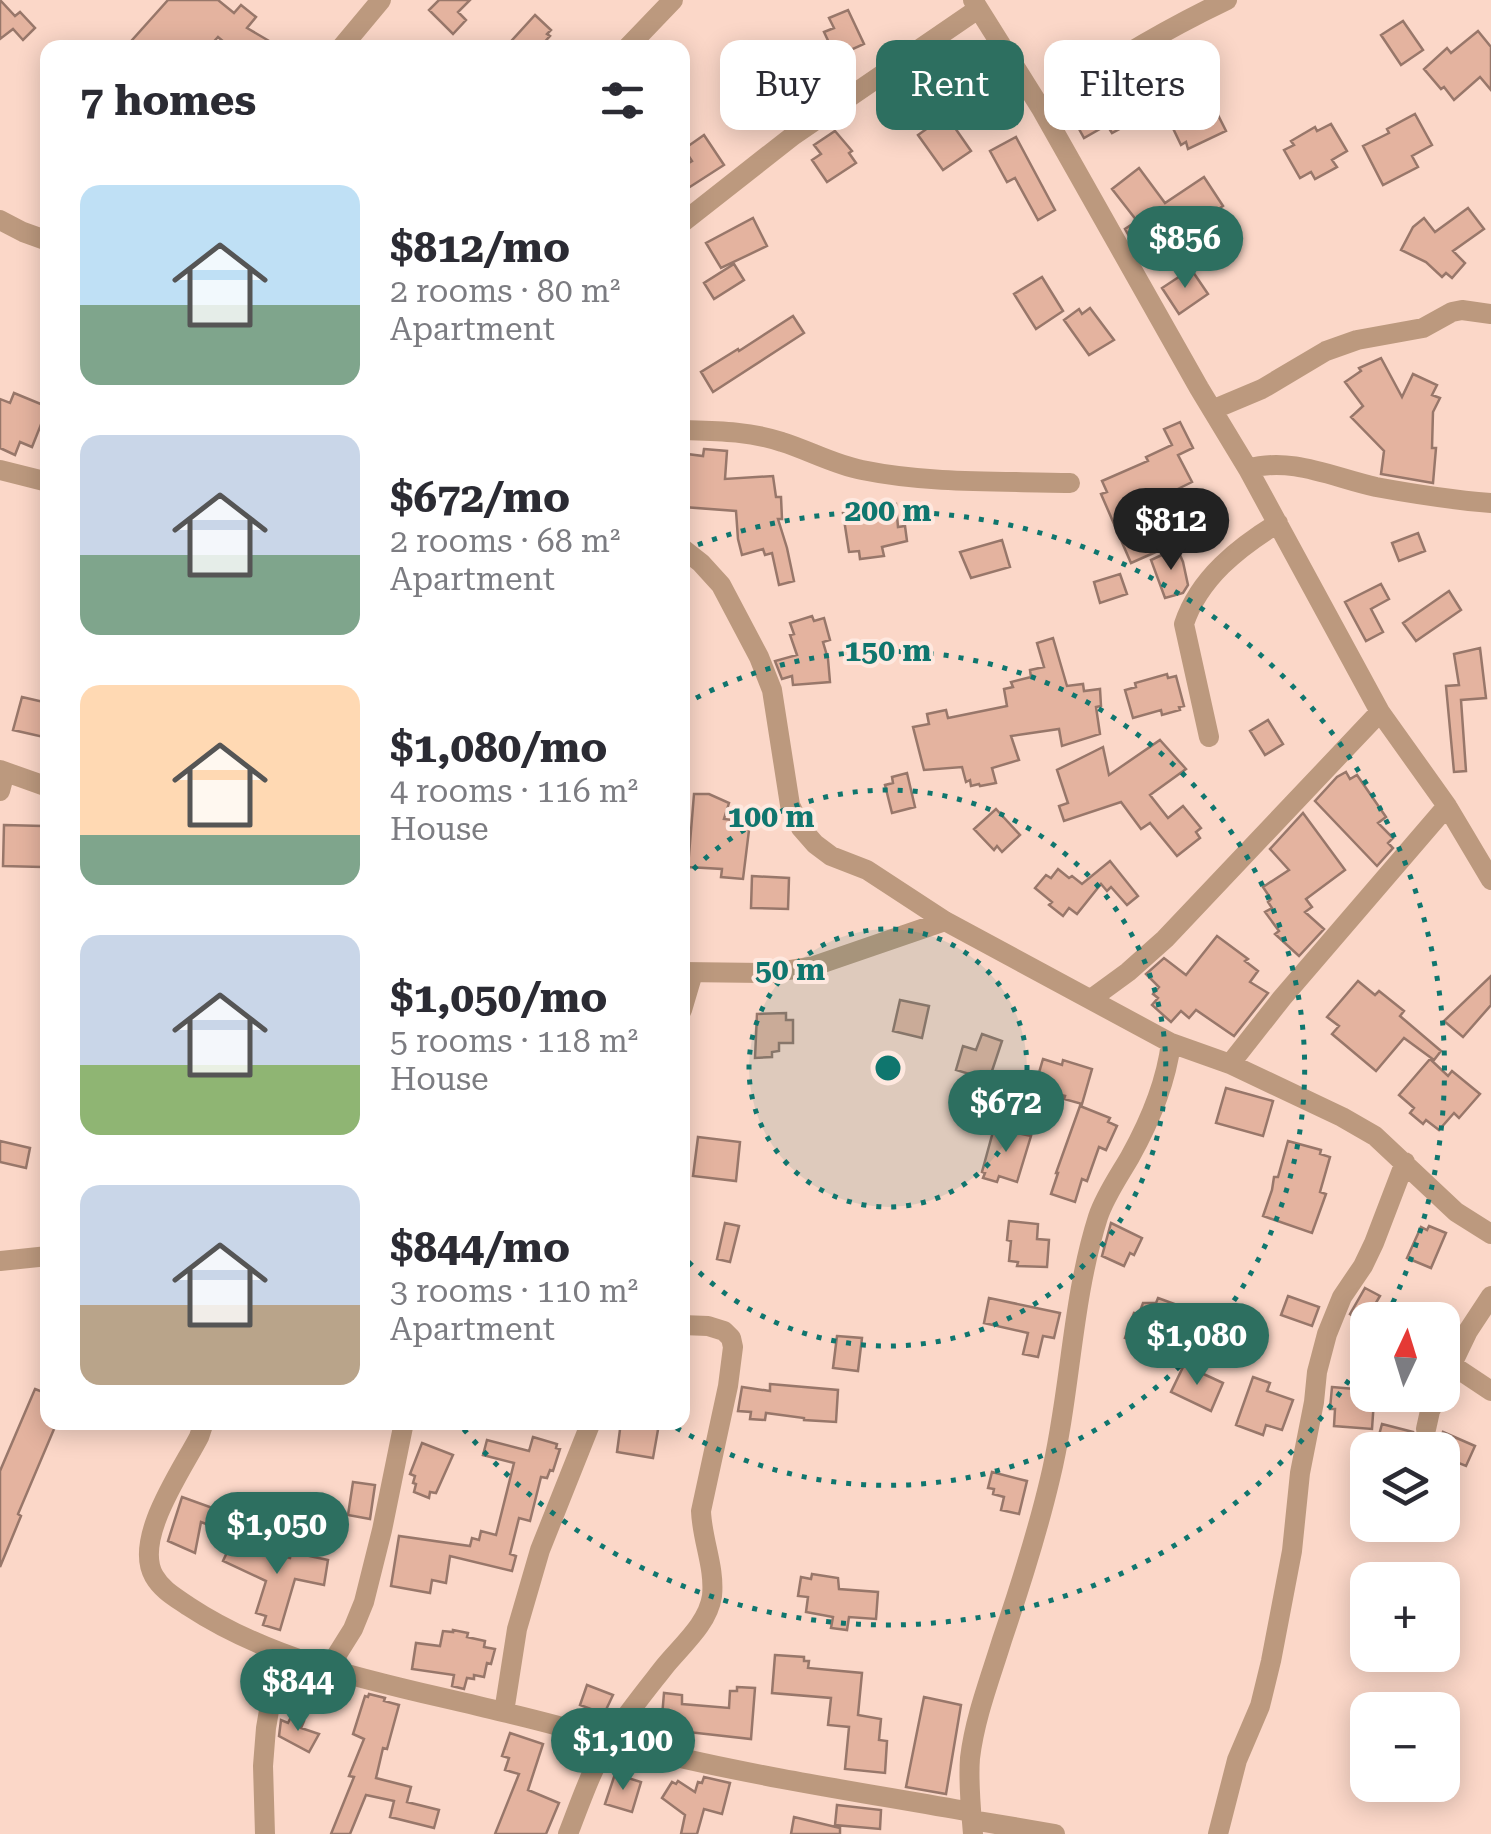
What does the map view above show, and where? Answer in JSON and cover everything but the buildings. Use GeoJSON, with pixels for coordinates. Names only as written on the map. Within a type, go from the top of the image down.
{"type":"FeatureCollection","features":[{"type":"Feature","properties":{"kind":"street"},"geometry":{"type":"LineString","coordinates":[[348,40],[381,0]]}},
{"type":"Feature","properties":{"kind":"street"},"geometry":{"type":"LineString","coordinates":[[634,40],[672,0]]}},
{"type":"Feature","properties":{"kind":"street"},"geometry":{"type":"LineString","coordinates":[[1042,110],[1096,71],[1227,0]]}},
{"type":"Feature","properties":{"kind":"street"},"geometry":{"type":"LineString","coordinates":[[690,217],[794,135],[975,4],[1042,110],[1248,470],[1380,712],[1447,806],[1491,880]]}},
{"type":"Feature","properties":{"kind":"street"},"geometry":{"type":"LineString","coordinates":[[0,220],[40,237]]}},
{"type":"Feature","properties":{"kind":"street"},"geometry":{"type":"LineString","coordinates":[[1212,410],[1262,390],[1326,351],[1358,340],[1423,328],[1452,312],[1491,314]]}},
{"type":"Feature","properties":{"kind":"street"},"geometry":{"type":"LineString","coordinates":[[690,430],[739,432],[778,440],[858,469],[894,475],[957,481],[1070,483]]}},
{"type":"Feature","properties":{"kind":"street"},"geometry":{"type":"LineString","coordinates":[[1248,470],[1284,465],[1406,493],[1491,504]]}},
{"type":"Feature","properties":{"kind":"street"},"geometry":{"type":"LineString","coordinates":[[0,470],[40,480]]}},
{"type":"Feature","properties":{"kind":"street"},"geometry":{"type":"LineString","coordinates":[[1209,737],[1184,624],[1197,595],[1229,558],[1278,523]]}},
{"type":"Feature","properties":{"kind":"street"},"geometry":{"type":"LineString","coordinates":[[690,554],[721,585],[760,657],[772,690],[790,805],[814,844],[830,856],[868,870],[946,921],[1170,1042],[1230,1064],[1375,1136],[1456,1212],[1491,1234]]}},
{"type":"Feature","properties":{"kind":"street"},"geometry":{"type":"LineString","coordinates":[[1091,999],[1165,939],[1380,712]]}},
{"type":"Feature","properties":{"kind":"street"},"geometry":{"type":"LineString","coordinates":[[2,778],[40,785]]}},
{"type":"Feature","properties":{"kind":"street"},"geometry":{"type":"LineString","coordinates":[[1230,1064],[1447,806]]}},
{"type":"Feature","properties":{"kind":"street"},"geometry":{"type":"LineString","coordinates":[[690,972],[771,973],[814,966],[946,921]]}},
{"type":"Feature","properties":{"kind":"street"},"geometry":{"type":"LineString","coordinates":[[972,1822],[970,1757],[981,1703],[1051,1479],[1086,1257],[1100,1210],[1134,1151],[1156,1102],[1167,1070],[1170,1042]]}},
{"type":"Feature","properties":{"kind":"street"},"geometry":{"type":"LineString","coordinates":[[1218,1834],[1237,1760],[1260,1706],[1271,1661],[1292,1551],[1317,1372],[1327,1334],[1342,1297],[1364,1266],[1405,1162]]}},
{"type":"Feature","properties":{"kind":"street"},"geometry":{"type":"LineString","coordinates":[[0,1261],[40,1257]]}},
{"type":"Feature","properties":{"kind":"street"},"geometry":{"type":"LineString","coordinates":[[1460,1348],[1491,1296]]}},
{"type":"Feature","properties":{"kind":"street"},"geometry":{"type":"LineString","coordinates":[[568,1834],[610,1740],[698,1628],[712,1598],[711,1562],[701,1511],[733,1347],[724,1331],[690,1325]]}},
{"type":"Feature","properties":{"kind":"street"},"geometry":{"type":"LineString","coordinates":[[1460,1370],[1491,1391]]}},
{"type":"Feature","properties":{"kind":"street"},"geometry":{"type":"LineString","coordinates":[[1426,1429],[1430,1412]]}},
{"type":"Feature","properties":{"kind":"street"},"geometry":{"type":"LineString","coordinates":[[201,1430],[156,1520],[148,1544],[149,1564],[164,1590],[210,1620],[279,1653],[380,1684],[675,1756],[972,1822],[1055,1834]]}},
{"type":"Feature","properties":{"kind":"street"},"geometry":{"type":"LineString","coordinates":[[328,1668],[364,1602],[402,1430]]}},
{"type":"Feature","properties":{"kind":"street"},"geometry":{"type":"LineString","coordinates":[[504,1712],[517,1629],[540,1550],[589,1430]]}},
{"type":"Feature","properties":{"kind":"street"},"geometry":{"type":"LineString","coordinates":[[265,1834],[263,1766],[279,1653]]}}]}
